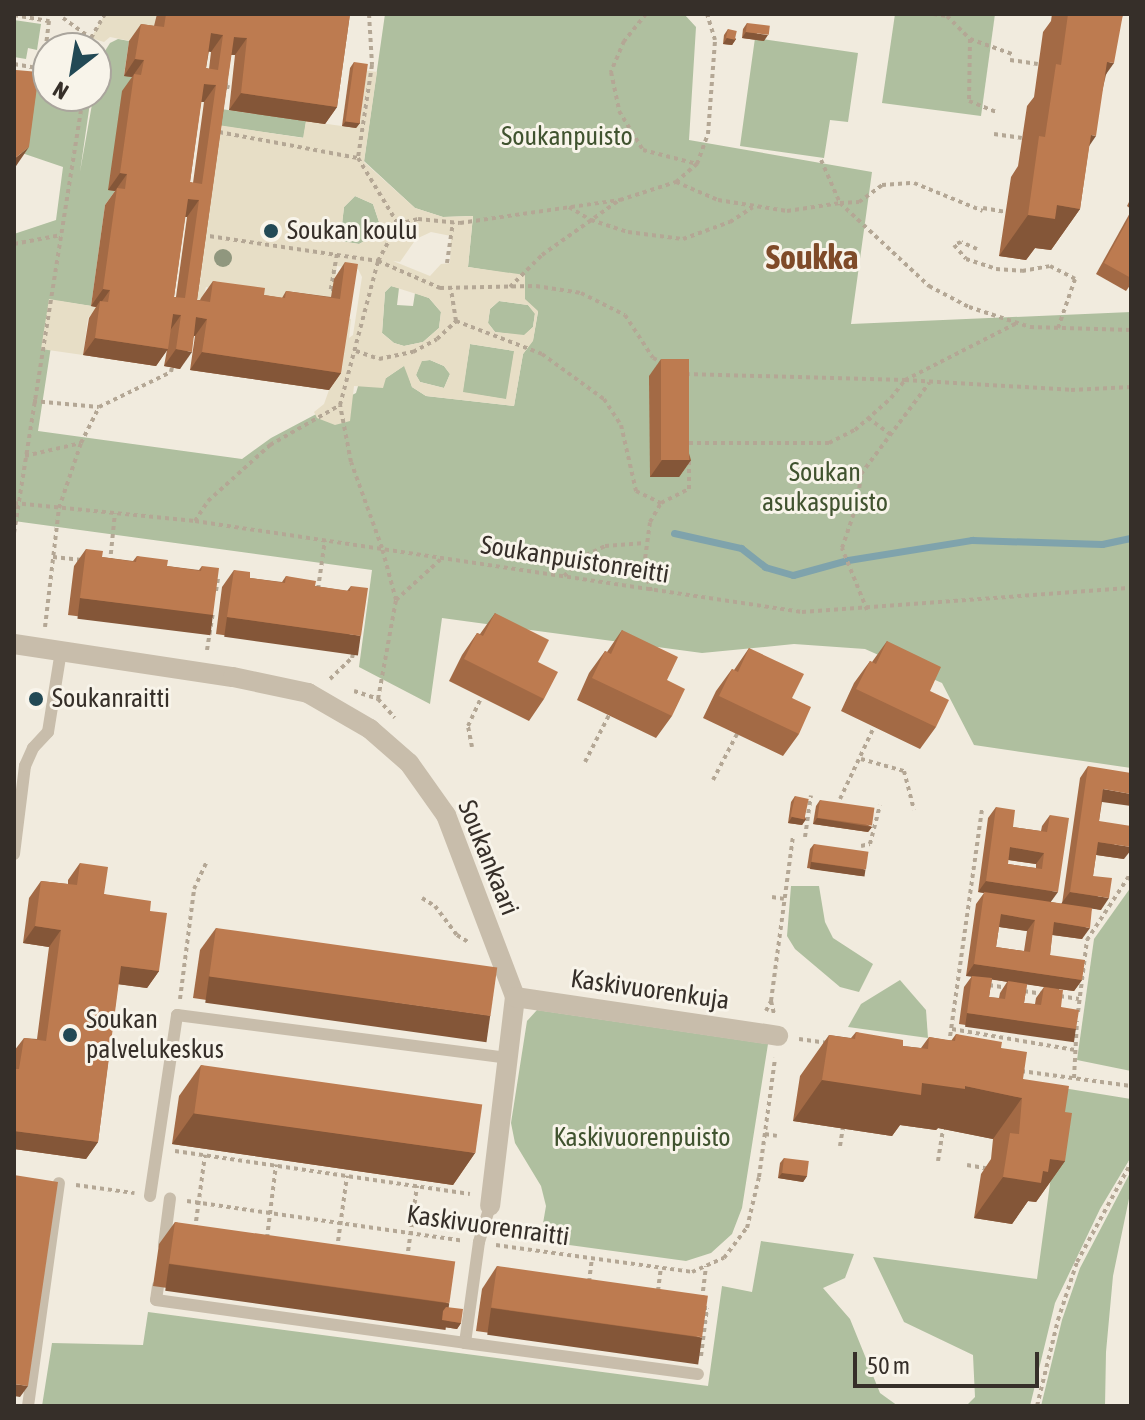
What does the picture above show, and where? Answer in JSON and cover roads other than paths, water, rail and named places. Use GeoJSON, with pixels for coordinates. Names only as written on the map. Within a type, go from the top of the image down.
{"type":"FeatureCollection","features":[{"type":"Feature","properties":{"kind":"street","name":"Soukankaari"},"geometry":{"type":"LineString","coordinates":[[14,644],[279,685],[321,699],[370,729],[409,763],[446,815],[515,997],[490,1206]]}},
{"type":"Feature","properties":{"kind":"street","name":"Kaskivuorenkuja"},"geometry":{"type":"LineString","coordinates":[[515,997],[785,1037]]}},
{"type":"Feature","properties":{"kind":"lane"},"geometry":{"type":"LineString","coordinates":[[14,854],[25,766],[33,748],[48,732],[61,651]]}},
{"type":"Feature","properties":{"kind":"lane"},"geometry":{"type":"LineString","coordinates":[[150,1196],[177,1015],[507,1058]]}},
{"type":"Feature","properties":{"kind":"lane"},"geometry":{"type":"LineString","coordinates":[[28,1406],[59,1183]]}},
{"type":"Feature","properties":{"kind":"lane"},"geometry":{"type":"LineString","coordinates":[[164,1245],[170,1198]]}},
{"type":"Feature","properties":{"kind":"lane"},"geometry":{"type":"LineString","coordinates":[[465,1343],[479,1242],[490,1206]]}},
{"type":"Feature","properties":{"kind":"lane"},"geometry":{"type":"LineString","coordinates":[[158,1286],[156,1300],[698,1374]]}},
{"type":"Feature","properties":{"kind":"waterway"},"geometry":{"type":"LineString","coordinates":[[674,533],[741,548],[765,567],[793,575],[848,560],[972,540],[1102,544],[1131,538]]}},
{"type":"Feature","properties":{"kind":"place","name":"Soukan koulu"},"geometry":{"type":"Point","coordinates":[271,231]}},
{"type":"Feature","properties":{"kind":"place","name":"Soukanraitti"},"geometry":{"type":"Point","coordinates":[36,699]}},
{"type":"Feature","properties":{"kind":"place","name":"Soukan palvelukeskus"},"geometry":{"type":"Point","coordinates":[70,1035]}},
{"type":"Feature","properties":{"kind":"district","name":"Soukka"},"geometry":{"type":"Point","coordinates":[812,257]}},
{"type":"Feature","properties":{"kind":"park label","name":"Soukanpuisto"},"geometry":{"type":"Point","coordinates":[567,137]}},
{"type":"Feature","properties":{"kind":"park label","name":"Soukan asukaspuisto"},"geometry":{"type":"Point","coordinates":[825,488]}},
{"type":"Feature","properties":{"kind":"park label","name":"Kaskivuorenpuisto"},"geometry":{"type":"Point","coordinates":[642,1138]}}]}
